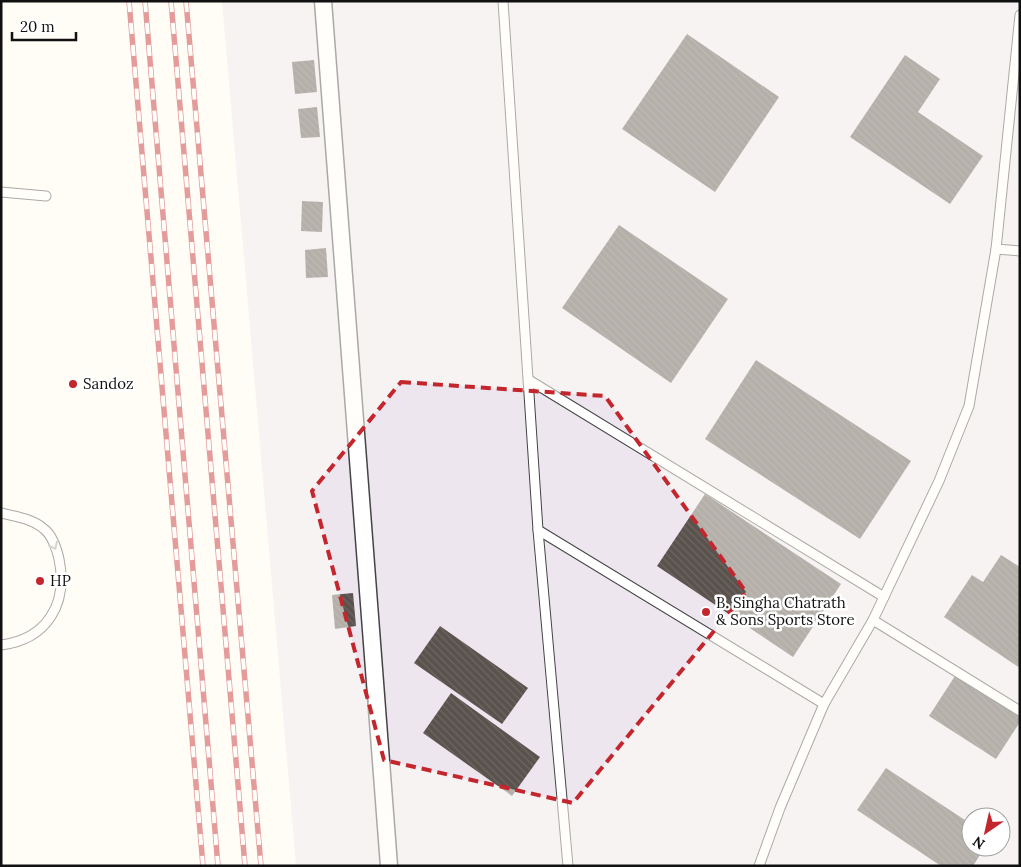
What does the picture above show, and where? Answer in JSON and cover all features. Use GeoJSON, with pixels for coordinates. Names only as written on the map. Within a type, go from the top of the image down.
{"type":"FeatureCollection","features":[{"type":"Feature","properties":{"kind":"street"},"geometry":{"type":"LineString","coordinates":[[323,1],[389,866]]}},
{"type":"Feature","properties":{"kind":"lane"},"geometry":{"type":"LineString","coordinates":[[503,1],[538,530],[568,866]]}},
{"type":"Feature","properties":{"kind":"lane"},"geometry":{"type":"LineString","coordinates":[[759,866],[780,808],[824,704],[873,620],[939,481],[969,406],[996,249],[1020,15]]}},
{"type":"Feature","properties":{"kind":"lane"},"geometry":{"type":"LineString","coordinates":[[1,192],[46,196]]}},
{"type":"Feature","properties":{"kind":"lane"},"geometry":{"type":"LineString","coordinates":[[996,249],[1020,251]]}},
{"type":"Feature","properties":{"kind":"lane"},"geometry":{"type":"LineString","coordinates":[[529,380],[884,597]]}},
{"type":"Feature","properties":{"kind":"lane"},"geometry":{"type":"LineString","coordinates":[[1,513],[25,518],[45,529],[57,550],[63,580],[53,614],[36,634],[16,643],[1,645]]}},
{"type":"Feature","properties":{"kind":"lane"},"geometry":{"type":"LineString","coordinates":[[538,530],[824,704]]}},
{"type":"Feature","properties":{"kind":"lane"},"geometry":{"type":"LineString","coordinates":[[873,620],[1020,711]]}},
{"type":"Feature","properties":{"kind":"highlighted area"},"geometry":{"type":"Polygon","coordinates":[[[401,382],[605,396],[746,592],[573,803],[384,760],[312,491],[401,382]]]}},
{"type":"Feature","properties":{"kind":"shaded area"},"geometry":{"type":"Polygon","coordinates":[[[222,1],[1020,1],[1020,866],[296,866],[222,1]]]}},
{"type":"Feature","properties":{"kind":"building"},"geometry":{"type":"Polygon","coordinates":[[[687,34],[779,97],[715,192],[622,129],[687,34]]]}},
{"type":"Feature","properties":{"kind":"building"},"geometry":{"type":"Polygon","coordinates":[[[905,55],[940,79],[918,112],[983,156],[950,204],[850,137],[905,55]]]}},
{"type":"Feature","properties":{"kind":"building"},"geometry":{"type":"Polygon","coordinates":[[[314,60],[317,92],[295,94],[292,62],[314,60]]]}},
{"type":"Feature","properties":{"kind":"building"},"geometry":{"type":"Polygon","coordinates":[[[317,107],[320,137],[301,138],[298,109],[317,107]]]}},
{"type":"Feature","properties":{"kind":"building"},"geometry":{"type":"Polygon","coordinates":[[[302,201],[323,202],[322,232],[301,231],[302,201]]]}},
{"type":"Feature","properties":{"kind":"building"},"geometry":{"type":"Polygon","coordinates":[[[619,225],[728,299],[671,383],[562,308],[619,225]]]}},
{"type":"Feature","properties":{"kind":"building"},"geometry":{"type":"Polygon","coordinates":[[[326,248],[328,277],[306,278],[305,250],[326,248]]]}},
{"type":"Feature","properties":{"kind":"building"},"geometry":{"type":"Polygon","coordinates":[[[756,360],[911,461],[860,539],[705,439],[756,360]]]}},
{"type":"Feature","properties":{"kind":"building"},"geometry":{"type":"Polygon","coordinates":[[[705,494],[841,584],[793,657],[657,566],[705,494]]]}},
{"type":"Feature","properties":{"kind":"building"},"geometry":{"type":"Polygon","coordinates":[[[1001,555],[1020,567],[1020,668],[944,617],[972,575],[983,582],[1001,555]]]}},
{"type":"Feature","properties":{"kind":"building"},"geometry":{"type":"Polygon","coordinates":[[[353,593],[356,626],[335,629],[332,595],[353,593]]]}},
{"type":"Feature","properties":{"kind":"building"},"geometry":{"type":"Polygon","coordinates":[[[440,626],[528,688],[502,724],[414,663],[440,626]]]}},
{"type":"Feature","properties":{"kind":"building"},"geometry":{"type":"Polygon","coordinates":[[[955,676],[1020,717],[1020,722],[996,759],[929,716],[955,676]]]}},
{"type":"Feature","properties":{"kind":"building"},"geometry":{"type":"Polygon","coordinates":[[[451,693],[540,757],[512,796],[423,733],[451,693]]]}},
{"type":"Feature","properties":{"kind":"building"},"geometry":{"type":"Polygon","coordinates":[[[886,768],[961,817],[961,857],[979,857],[973,866],[941,866],[857,810],[886,768]]]}},
{"type":"Feature","properties":{"kind":"railway"},"geometry":{"type":"LineString","coordinates":[[129,1],[203,866]]}},
{"type":"Feature","properties":{"kind":"railway"},"geometry":{"type":"LineString","coordinates":[[145,1],[218,866]]}},
{"type":"Feature","properties":{"kind":"railway"},"geometry":{"type":"LineString","coordinates":[[171,1],[245,866]]}},
{"type":"Feature","properties":{"kind":"railway"},"geometry":{"type":"LineString","coordinates":[[186,1],[261,866]]}},
{"type":"Feature","properties":{"kind":"place","name":"Sandoz"},"geometry":{"type":"Point","coordinates":[73,384]}},
{"type":"Feature","properties":{"kind":"place","name":"HP"},"geometry":{"type":"Point","coordinates":[40,581]}},
{"type":"Feature","properties":{"kind":"place","name":"B. Singha Chatrath & Sons Sports Store"},"geometry":{"type":"Point","coordinates":[706,612]}}]}
